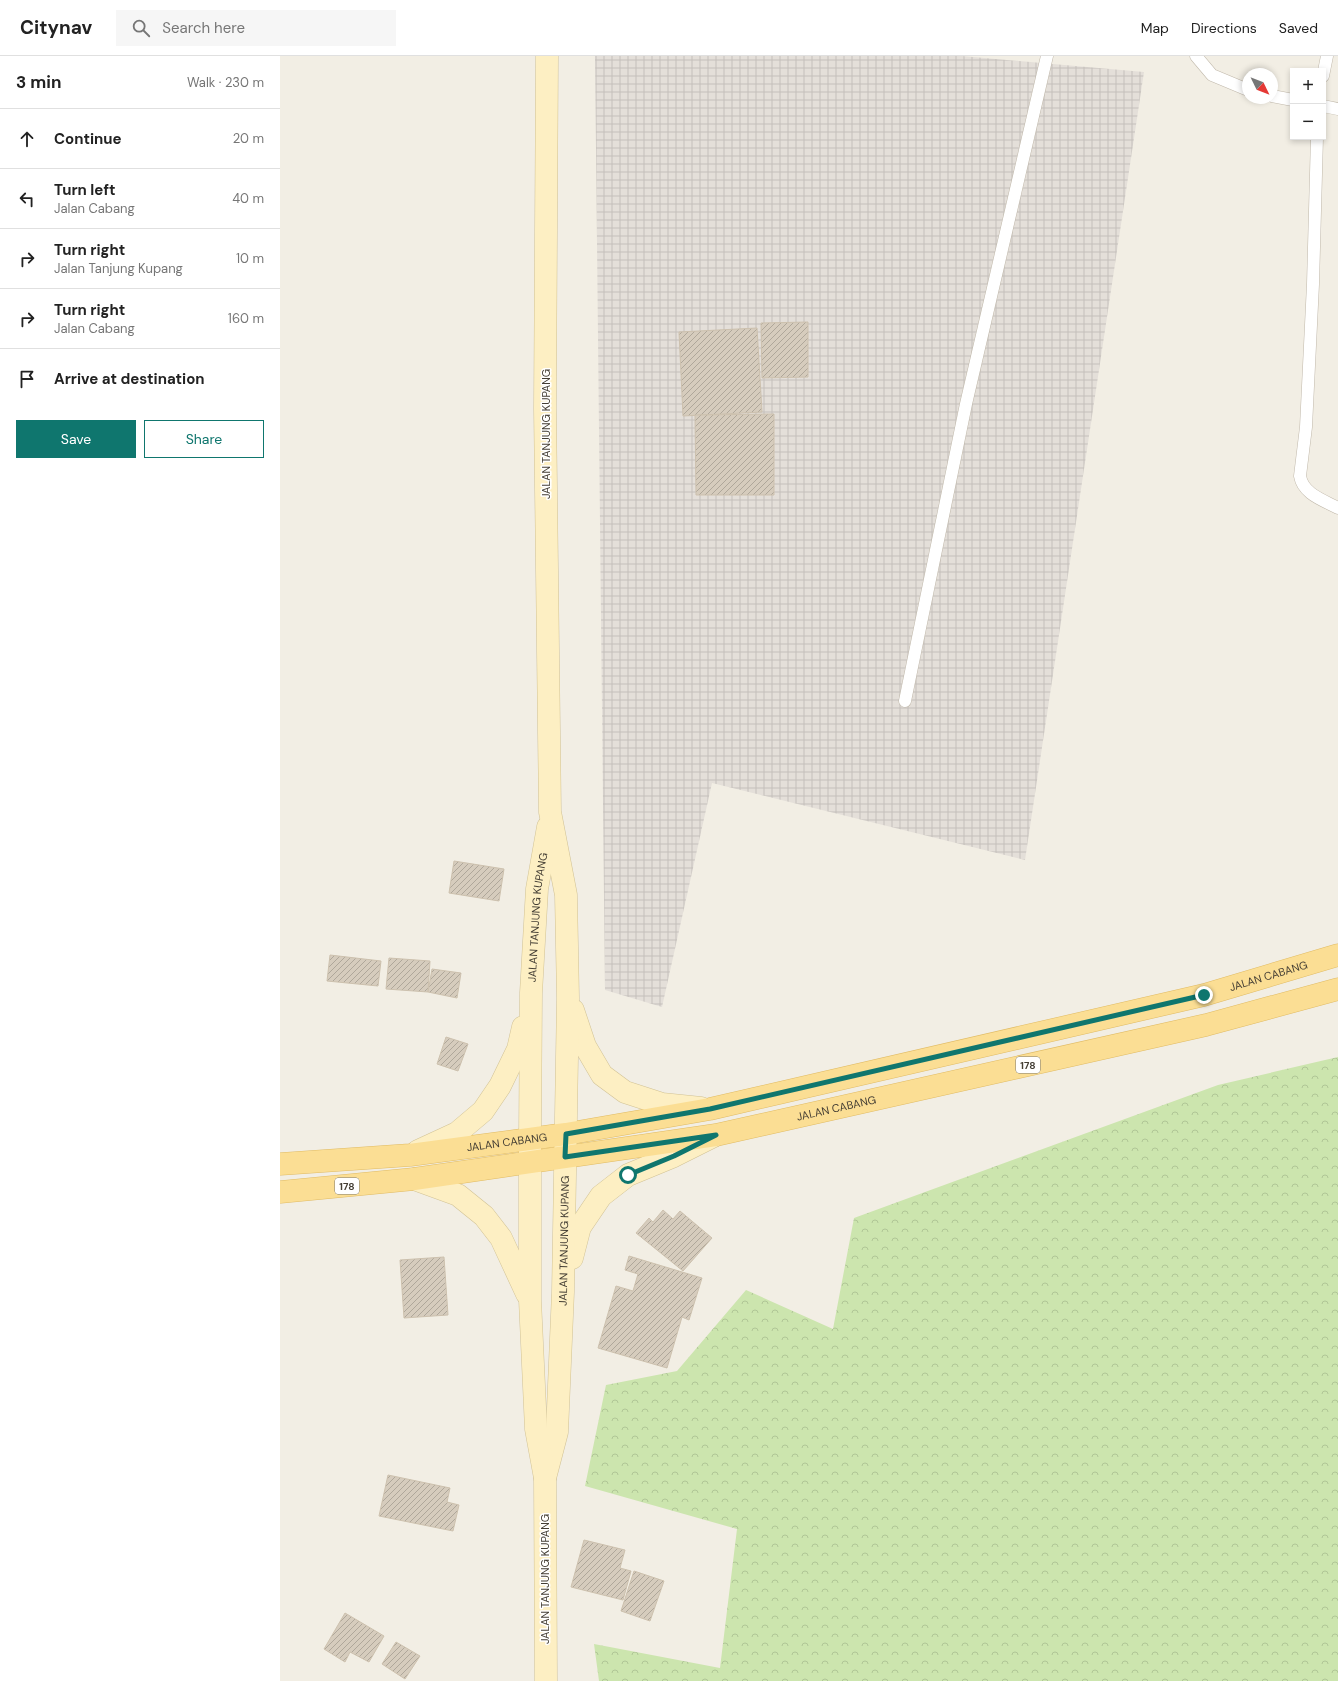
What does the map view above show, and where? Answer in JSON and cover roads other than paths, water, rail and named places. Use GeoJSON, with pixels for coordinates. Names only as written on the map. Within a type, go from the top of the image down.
{"type":"FeatureCollection","features":[{"type":"Feature","properties":{"kind":"main road","name":"JALAN TANJUNG KUPANG"},"geometry":{"type":"LineString","coordinates":[[546,1681],[545,1478],[536,1429],[530,1300],[530,1139],[531,993],[537,889],[550,812],[546,408],[547,56]]}},
{"type":"Feature","properties":{"kind":"main road","name":"JALAN TANJUNG KUPANG"},"geometry":{"type":"LineString","coordinates":[[545,1478],[557,1432],[563,1292],[568,998],[566,894],[550,812]]}},
{"type":"Feature","properties":{"kind":"main road","name":"JALAN CABANG"},"geometry":{"type":"LineString","coordinates":[[280,1164],[410,1155],[566,1134],[710,1109],[1204,995],[1338,955]]}},
{"type":"Feature","properties":{"kind":"main road","name":"JALAN CABANG"},"geometry":{"type":"LineString","coordinates":[[280,1192],[414,1180],[716,1135],[1206,1025],[1338,989]]}},
{"type":"Feature","properties":{"kind":"main road"},"geometry":{"type":"LineString","coordinates":[[410,1155],[458,1134],[483,1111],[500,1086],[518,1049],[531,993]]}},
{"type":"Feature","properties":{"kind":"main road"},"geometry":{"type":"LineString","coordinates":[[568,998],[585,1046],[602,1075],[625,1092],[662,1104],[710,1109]]}},
{"type":"Feature","properties":{"kind":"main road"},"geometry":{"type":"LineString","coordinates":[[563,1292],[580,1227],[601,1196],[628,1175],[674,1156],[716,1135]]}},
{"type":"Feature","properties":{"kind":"main road"},"geometry":{"type":"LineString","coordinates":[[414,1180],[458,1195],[484,1216],[501,1238],[530,1300]]}},
{"type":"Feature","properties":{"kind":"lane"},"geometry":{"type":"LineString","coordinates":[[905,701],[966,404],[1047,56]]}},
{"type":"Feature","properties":{"kind":"lane"},"geometry":{"type":"LineString","coordinates":[[1196,56],[1212,75],[1242,88]]}},
{"type":"Feature","properties":{"kind":"lane"},"geometry":{"type":"LineString","coordinates":[[1325,68],[1327,56]]}},
{"type":"Feature","properties":{"kind":"lane"},"geometry":{"type":"LineString","coordinates":[[1278,97],[1290,99]]}},
{"type":"Feature","properties":{"kind":"lane"},"geometry":{"type":"LineString","coordinates":[[1326,107],[1338,109]]}},
{"type":"Feature","properties":{"kind":"lane"},"geometry":{"type":"LineString","coordinates":[[1317,140],[1313,284],[1307,412],[1300,476],[1301,482],[1309,492],[1338,508]]}}]}
